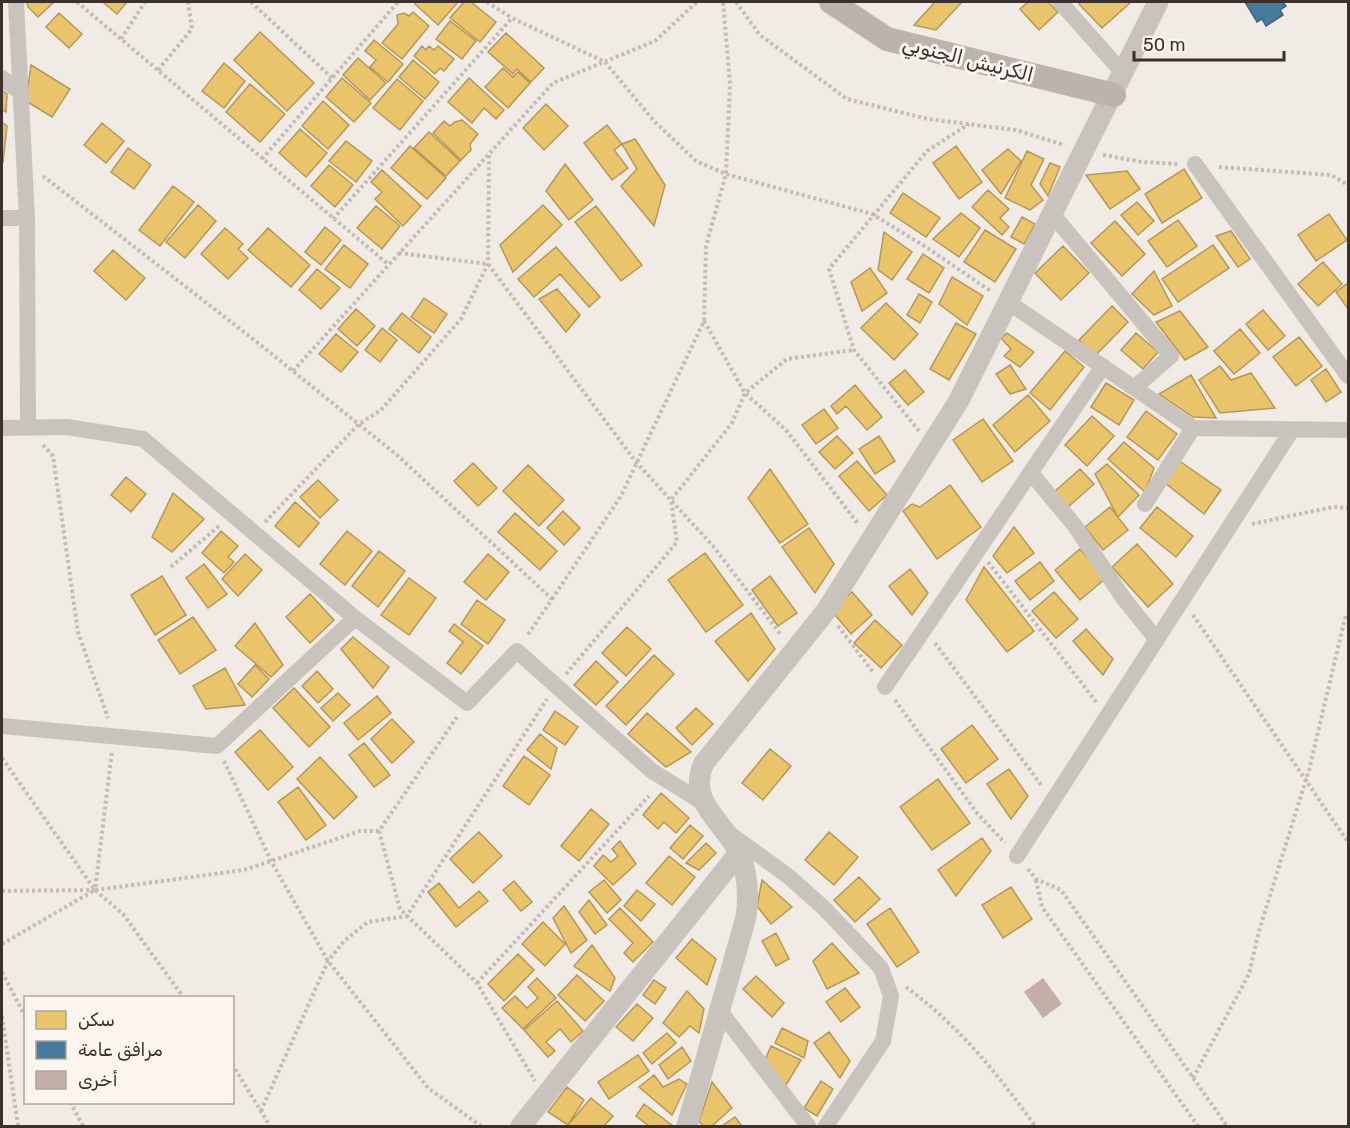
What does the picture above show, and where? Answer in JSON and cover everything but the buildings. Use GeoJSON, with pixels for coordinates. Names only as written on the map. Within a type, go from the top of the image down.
{"type":"FeatureCollection","features":[{"type":"Feature","properties":{"kind":"main road","name":"الكرنيش الجنوبي"},"geometry":{"type":"LineString","coordinates":[[831,2],[887,39],[1119,84]]}},
{"type":"Feature","properties":{"kind":"street"},"geometry":{"type":"LineString","coordinates":[[16,2],[27,218],[28,427]]}},
{"type":"Feature","properties":{"kind":"street"},"geometry":{"type":"LineString","coordinates":[[1060,2],[1119,84]]}},
{"type":"Feature","properties":{"kind":"street"},"geometry":{"type":"LineString","coordinates":[[702,802],[698,783],[704,764],[795,653],[826,611],[958,402],[1158,2]]}},
{"type":"Feature","properties":{"kind":"street"},"geometry":{"type":"LineString","coordinates":[[2,78],[21,93]]}},
{"type":"Feature","properties":{"kind":"street"},"geometry":{"type":"LineString","coordinates":[[1195,164],[1348,376]]}},
{"type":"Feature","properties":{"kind":"street"},"geometry":{"type":"LineString","coordinates":[[1053,215],[1171,356],[1134,388]]}},
{"type":"Feature","properties":{"kind":"street"},"geometry":{"type":"LineString","coordinates":[[2,218],[27,218]]}},
{"type":"Feature","properties":{"kind":"street"},"geometry":{"type":"LineString","coordinates":[[1008,302],[1193,428],[1348,430]]}},
{"type":"Feature","properties":{"kind":"street"},"geometry":{"type":"LineString","coordinates":[[885,687],[1102,366]]}},
{"type":"Feature","properties":{"kind":"street"},"geometry":{"type":"LineString","coordinates":[[2,428],[67,427],[142,439],[355,618],[467,703],[517,651],[652,771],[702,802],[739,853],[747,884],[748,901],[687,1126]]}},
{"type":"Feature","properties":{"kind":"street"},"geometry":{"type":"LineString","coordinates":[[1144,504],[1193,428]]}},
{"type":"Feature","properties":{"kind":"street"},"geometry":{"type":"LineString","coordinates":[[1017,856],[1292,430]]}},
{"type":"Feature","properties":{"kind":"street"},"geometry":{"type":"LineString","coordinates":[[1030,473],[1075,526],[1124,598],[1157,640]]}},
{"type":"Feature","properties":{"kind":"street"},"geometry":{"type":"LineString","coordinates":[[2,726],[217,746],[355,618]]}},
{"type":"Feature","properties":{"kind":"street"},"geometry":{"type":"LineString","coordinates":[[725,831],[806,892],[880,968],[891,996],[883,1041],[826,1126]]}},
{"type":"Feature","properties":{"kind":"street"},"geometry":{"type":"LineString","coordinates":[[521,1126],[739,853]]}},
{"type":"Feature","properties":{"kind":"street"},"geometry":{"type":"LineString","coordinates":[[720,1011],[808,1126]]}},
{"type":"Feature","properties":{"kind":"path"},"geometry":{"type":"LineString","coordinates":[[77,2],[388,265]]}},
{"type":"Feature","properties":{"kind":"path"},"geometry":{"type":"LineString","coordinates":[[121,39],[145,2]]}},
{"type":"Feature","properties":{"kind":"path"},"geometry":{"type":"LineString","coordinates":[[158,70],[192,29],[188,2]]}},
{"type":"Feature","properties":{"kind":"path"},"geometry":{"type":"LineString","coordinates":[[251,2],[332,78]]}},
{"type":"Feature","properties":{"kind":"path"},"geometry":{"type":"LineString","coordinates":[[262,159],[398,2]]}},
{"type":"Feature","properties":{"kind":"path"},"geometry":{"type":"LineString","coordinates":[[487,2],[513,18],[604,62],[654,121],[696,161],[726,174],[872,214],[1008,302]]}},
{"type":"Feature","properties":{"kind":"path"},"geometry":{"type":"LineString","coordinates":[[293,371],[553,83],[656,41],[697,2]]}},
{"type":"Feature","properties":{"kind":"path"},"geometry":{"type":"LineString","coordinates":[[517,651],[621,496],[704,321],[706,246],[726,174],[730,84],[723,2]]}},
{"type":"Feature","properties":{"kind":"path"},"geometry":{"type":"LineString","coordinates":[[736,2],[760,35],[847,99],[928,119],[1016,130],[1085,152],[1142,162],[1331,175],[1348,185]]}},
{"type":"Feature","properties":{"kind":"path"},"geometry":{"type":"LineString","coordinates":[[333,219],[513,18]]}},
{"type":"Feature","properties":{"kind":"path"},"geometry":{"type":"LineString","coordinates":[[931,445],[854,350],[830,269],[872,214],[927,151],[969,124]]}},
{"type":"Feature","properties":{"kind":"path"},"geometry":{"type":"LineString","coordinates":[[254,533],[359,424],[381,410],[461,319],[488,264],[489,153]]}},
{"type":"Feature","properties":{"kind":"path"},"geometry":{"type":"LineString","coordinates":[[24,161],[397,455],[552,599]]}},
{"type":"Feature","properties":{"kind":"path"},"geometry":{"type":"LineString","coordinates":[[399,253],[488,264],[636,462],[714,546],[795,653]]}},
{"type":"Feature","properties":{"kind":"path"},"geometry":{"type":"LineString","coordinates":[[704,321],[746,393],[786,430],[870,540]]}},
{"type":"Feature","properties":{"kind":"path"},"geometry":{"type":"LineString","coordinates":[[261,1111],[328,961],[344,941],[368,922],[407,916],[556,686],[677,542],[671,500],[732,423],[746,393],[787,359],[854,350]]}},
{"type":"Feature","properties":{"kind":"path"},"geometry":{"type":"LineString","coordinates":[[28,427],[53,456],[78,632],[114,737],[95,890]]}},
{"type":"Feature","properties":{"kind":"path"},"geometry":{"type":"LineString","coordinates":[[1229,529],[1333,507],[1348,508]]}},
{"type":"Feature","properties":{"kind":"path"},"geometry":{"type":"LineString","coordinates":[[171,567],[232,514]]}},
{"type":"Feature","properties":{"kind":"path"},"geometry":{"type":"LineString","coordinates":[[978,550],[1107,717]]}},
{"type":"Feature","properties":{"kind":"path"},"geometry":{"type":"LineString","coordinates":[[1183,600],[1348,842]]}},
{"type":"Feature","properties":{"kind":"path"},"geometry":{"type":"LineString","coordinates":[[1193,1078],[1249,974],[1259,931],[1306,778],[1346,614],[1348,614]]}},
{"type":"Feature","properties":{"kind":"path"},"geometry":{"type":"LineString","coordinates":[[925,629],[1053,801]]}},
{"type":"Feature","properties":{"kind":"path"},"geometry":{"type":"LineString","coordinates":[[467,703],[379,831],[400,909],[477,983],[544,1097]]}},
{"type":"Feature","properties":{"kind":"path"},"geometry":{"type":"LineString","coordinates":[[217,746],[271,861],[328,961],[428,1088],[481,1126]]}},
{"type":"Feature","properties":{"kind":"path"},"geometry":{"type":"LineString","coordinates":[[2,758],[95,890],[123,914],[183,996]]}},
{"type":"Feature","properties":{"kind":"path"},"geometry":{"type":"LineString","coordinates":[[477,983],[649,796]]}},
{"type":"Feature","properties":{"kind":"path"},"geometry":{"type":"LineString","coordinates":[[2,891],[95,890],[244,870],[360,831],[379,831]]}},
{"type":"Feature","properties":{"kind":"path"},"geometry":{"type":"LineString","coordinates":[[1036,879],[1042,907],[1198,1126]]}},
{"type":"Feature","properties":{"kind":"path"},"geometry":{"type":"LineString","coordinates":[[2,944],[95,890]]}},
{"type":"Feature","properties":{"kind":"path"},"geometry":{"type":"LineString","coordinates":[[880,968],[933,1006],[981,1055],[1035,1126]]}},
{"type":"Feature","properties":{"kind":"path"},"geometry":{"type":"LineString","coordinates":[[2,972],[24,1014]]}},
{"type":"Feature","properties":{"kind":"path"},"geometry":{"type":"LineString","coordinates":[[2,1016],[18,1126]]}},
{"type":"Feature","properties":{"kind":"path"},"geometry":{"type":"LineString","coordinates":[[234,1067],[270,1126]]}},
{"type":"Feature","properties":{"kind":"path"},"geometry":{"type":"LineString","coordinates":[[71,1104],[83,1126]]}}]}
